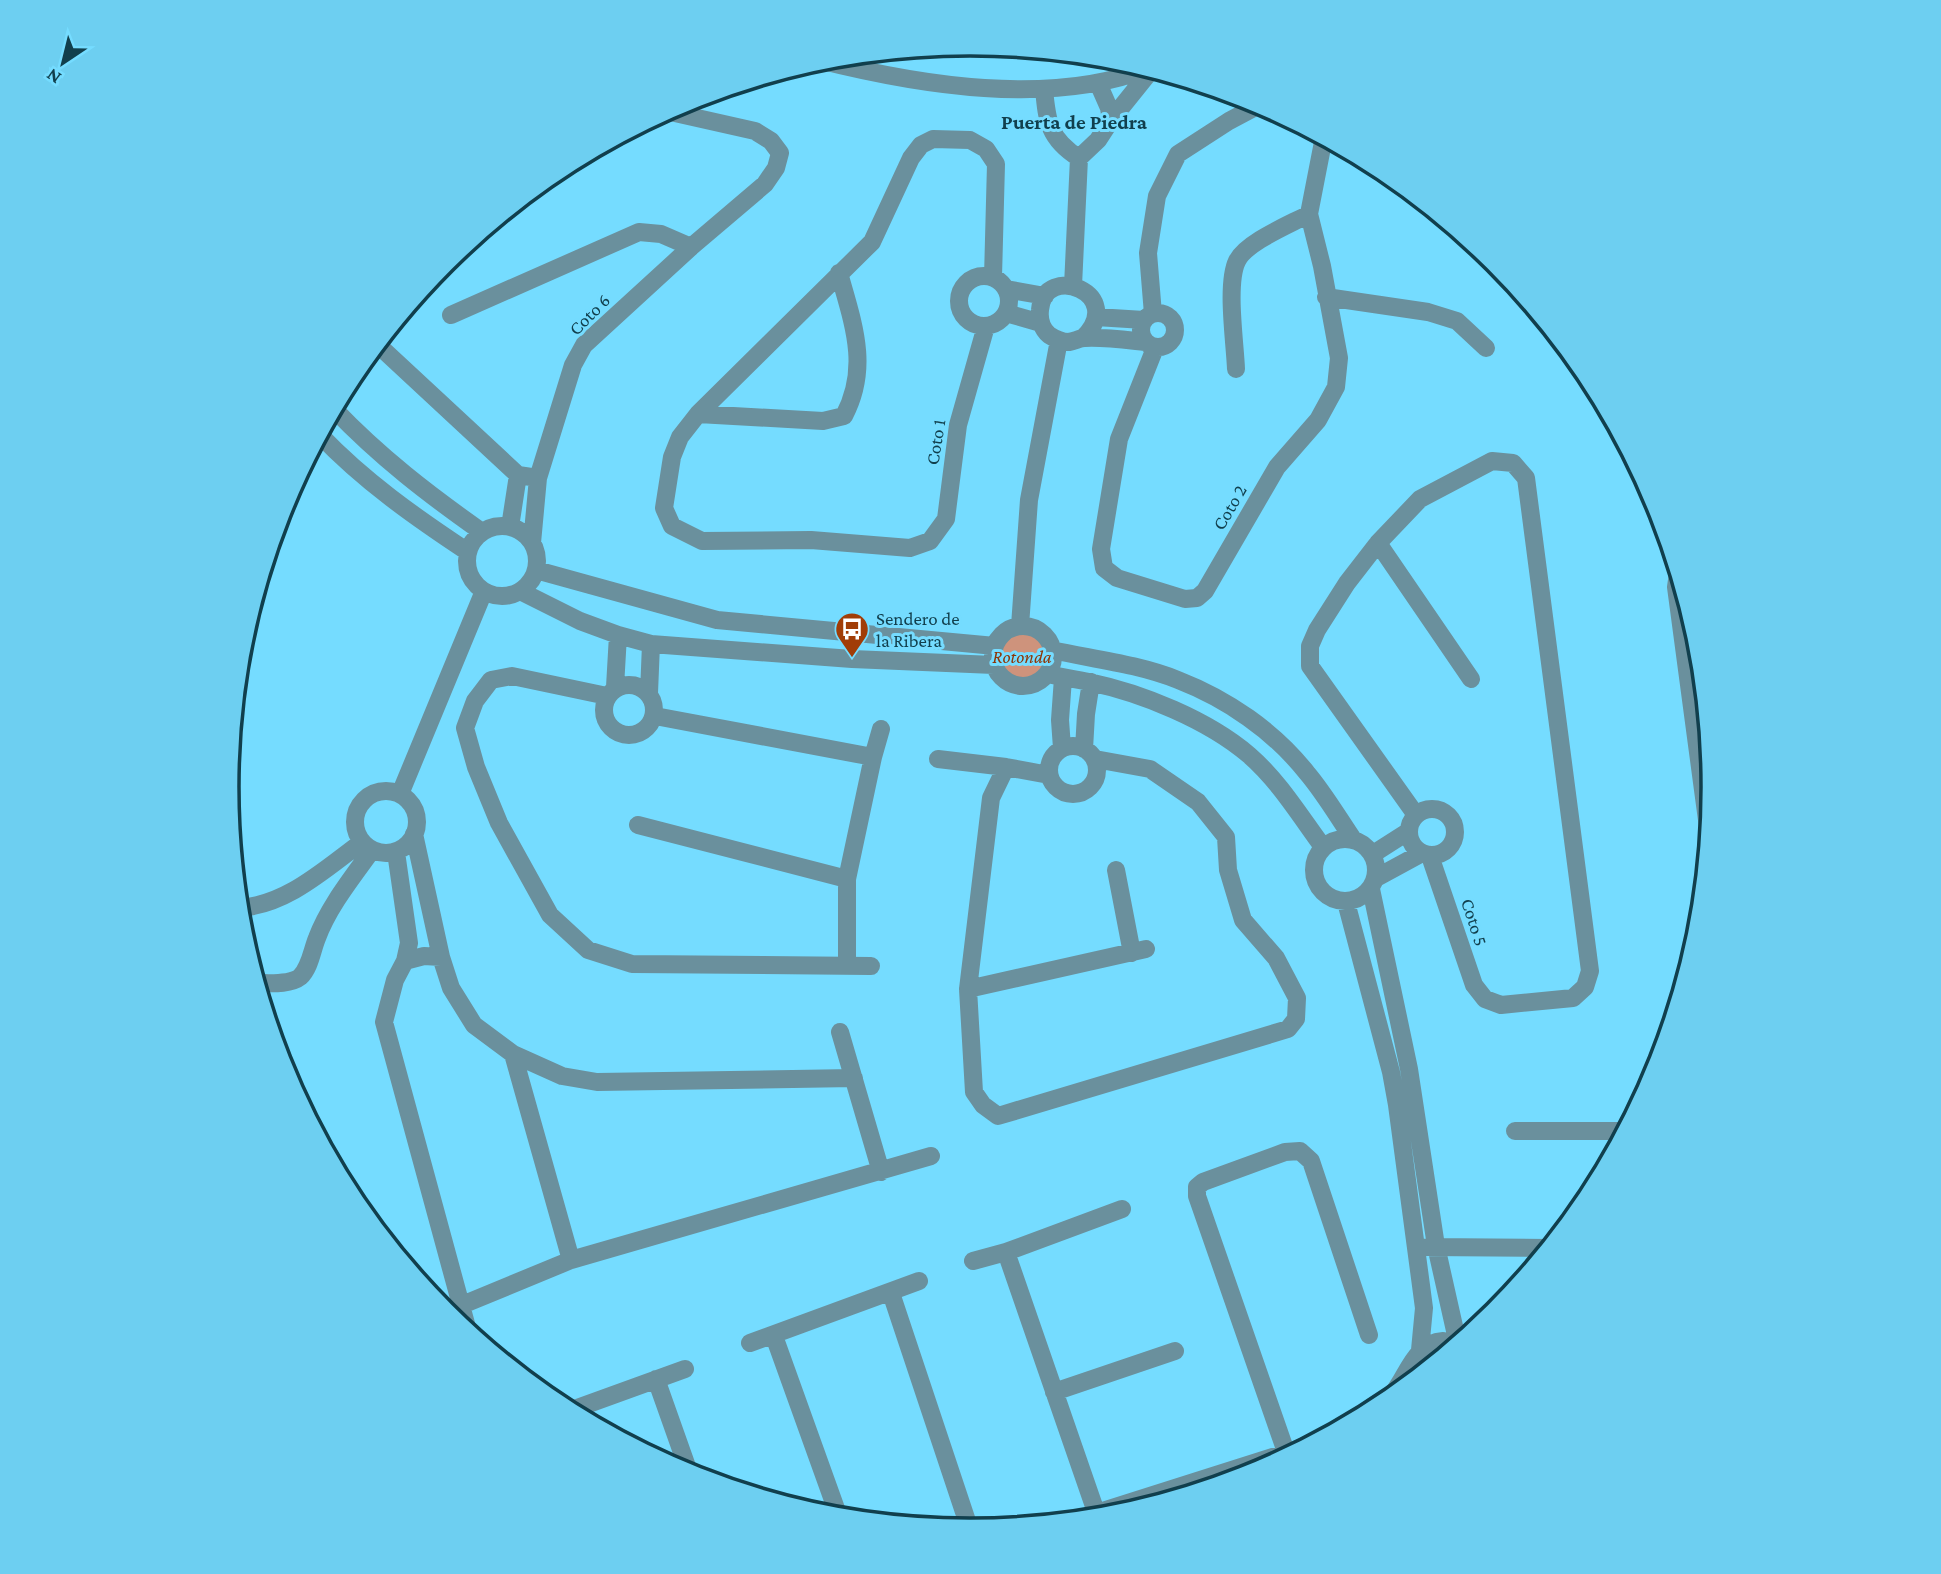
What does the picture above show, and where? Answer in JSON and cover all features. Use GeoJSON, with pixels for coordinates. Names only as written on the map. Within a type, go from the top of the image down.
{"type":"FeatureCollection","features":[{"type":"Feature","properties":{"kind":"street"},"geometry":{"type":"LineString","coordinates":[[846,67],[873,74],[997,88],[1044,89],[1098,83],[1133,75]]}},
{"type":"Feature","properties":{"kind":"street"},"geometry":{"type":"LineString","coordinates":[[1073,286],[1079,158],[1098,140],[1144,77]]}},
{"type":"Feature","properties":{"kind":"street"},"geometry":{"type":"LineString","coordinates":[[1098,83],[1111,120]]}},
{"type":"Feature","properties":{"kind":"street"},"geometry":{"type":"LineString","coordinates":[[1044,89],[1046,118],[1054,136],[1061,145],[1079,158]]}},
{"type":"Feature","properties":{"kind":"street"},"geometry":{"type":"LineString","coordinates":[[1150,345],[1141,328],[1149,317],[1148,253],[1157,196],[1178,154],[1248,111]]}},
{"type":"Feature","properties":{"kind":"street","name":"Coto 6"},"geometry":{"type":"LineString","coordinates":[[531,543],[538,478],[573,365],[584,345],[691,247],[765,184],[776,167],[780,153],[771,141],[755,131],[684,115]]}},
{"type":"Feature","properties":{"kind":"street"},"geometry":{"type":"LineString","coordinates":[[698,414],[872,242],[911,158],[921,145],[933,139],[970,140],[986,149],[996,164],[1000,283],[1009,297],[1006,313],[994,324],[986,326],[978,326],[964,317],[960,310],[959,294],[968,281],[976,277],[1000,283],[1045,296]]}},
{"type":"Feature","properties":{"kind":"street"},"geometry":{"type":"LineString","coordinates":[[1322,146],[1309,214],[1322,267],[1326,297],[1428,312],[1457,321],[1486,348]]}},
{"type":"Feature","properties":{"kind":"street"},"geometry":{"type":"LineString","coordinates":[[1236,369],[1232,281],[1238,259],[1256,243],[1309,214]]}},
{"type":"Feature","properties":{"kind":"street"},"geometry":{"type":"LineString","coordinates":[[451,315],[639,232],[661,233],[691,247]]}},
{"type":"Feature","properties":{"kind":"street"},"geometry":{"type":"LineString","coordinates":[[698,414],[823,421],[844,416],[853,399],[859,362],[852,320],[839,273]]}},
{"type":"Feature","properties":{"kind":"street"},"geometry":{"type":"LineString","coordinates":[[1083,338],[1092,329],[1096,317],[1092,298],[1086,291],[1073,286],[1059,286],[1045,296],[1040,304],[1041,324],[1048,334],[1059,340],[1071,342],[1083,338],[1161,348],[1174,338],[1173,321],[1164,314],[1149,317],[1096,317]]}},
{"type":"Feature","properties":{"kind":"street","name":"Coto 2"},"geometry":{"type":"LineString","coordinates":[[1150,345],[1119,439],[1101,549],[1104,568],[1116,578],[1185,599],[1197,598],[1205,591],[1277,467],[1318,420],[1336,387],[1339,358],[1326,297]]}},
{"type":"Feature","properties":{"kind":"street"},"geometry":{"type":"LineString","coordinates":[[1006,313],[1041,324]]}},
{"type":"Feature","properties":{"kind":"street","name":"Coto 1"},"geometry":{"type":"LineString","coordinates":[[698,414],[680,438],[672,457],[664,508],[672,526],[702,541],[811,540],[910,548],[930,541],[946,519],[958,425],[986,326]]}},
{"type":"Feature","properties":{"kind":"street"},"geometry":{"type":"LineString","coordinates":[[1020,626],[1029,500],[1059,340]]}},
{"type":"Feature","properties":{"kind":"street"},"geometry":{"type":"LineString","coordinates":[[385,351],[518,475],[538,478]]}},
{"type":"Feature","properties":{"kind":"street"},"geometry":{"type":"LineString","coordinates":[[340,416],[358,435],[425,492],[482,532]]}},
{"type":"Feature","properties":{"kind":"street"},"geometry":{"type":"LineString","coordinates":[[326,442],[408,513],[468,552]]}},
{"type":"Feature","properties":{"kind":"street","name":"Coto 5"},"geometry":{"type":"LineString","coordinates":[[1378,543],[1420,499],[1493,461],[1513,463],[1526,478],[1591,971],[1585,987],[1573,998],[1501,1004],[1485,999],[1474,985],[1426,855]]}},
{"type":"Feature","properties":{"kind":"street"},"geometry":{"type":"LineString","coordinates":[[510,527],[518,475]]}},
{"type":"Feature","properties":{"kind":"street"},"geometry":{"type":"LineString","coordinates":[[496,527],[510,527],[522,533],[531,543],[536,556],[536,569],[530,582],[520,591],[502,596],[484,592],[473,581],[467,567],[468,552],[473,541],[482,532],[496,527]]}},
{"type":"Feature","properties":{"kind":"street"},"geometry":{"type":"LineString","coordinates":[[1426,855],[1410,840],[1412,823],[1310,666],[1310,646],[1317,630],[1347,583],[1378,543],[1471,679]]}},
{"type":"Feature","properties":{"kind":"street"},"geometry":{"type":"LineString","coordinates":[[536,569],[717,620],[995,646]]}},
{"type":"Feature","properties":{"kind":"street"},"geometry":{"type":"LineString","coordinates":[[520,591],[580,621],[618,635],[651,643],[852,659],[994,665]]}},
{"type":"Feature","properties":{"kind":"street"},"geometry":{"type":"LineString","coordinates":[[400,794],[484,592]]}},
{"type":"Feature","properties":{"kind":"street"},"geometry":{"type":"LineString","coordinates":[[1678,603],[1702,780]]}},
{"type":"Feature","properties":{"kind":"street"},"geometry":{"type":"LineString","coordinates":[[1062,748],[1055,676],[1052,662],[1052,650],[1044,635],[1029,627],[1020,626],[1005,632],[995,646],[994,665],[999,674],[1014,685],[1032,684],[1055,676],[1091,682],[1170,708],[1217,731],[1250,756],[1283,791],[1323,847]]}},
{"type":"Feature","properties":{"kind":"street"},"geometry":{"type":"LineString","coordinates":[[618,635],[611,692],[603,708],[606,721],[614,730],[626,735],[638,734],[649,727],[655,716],[655,704],[649,693],[651,643]]}},
{"type":"Feature","properties":{"kind":"street"},"geometry":{"type":"LineString","coordinates":[[1052,650],[1176,679],[1230,704],[1269,734],[1307,772],[1353,839]]}},
{"type":"Feature","properties":{"kind":"street"},"geometry":{"type":"LineString","coordinates":[[649,693],[634,686],[611,692],[512,676],[491,680],[475,701],[465,728],[476,767],[499,823],[550,915],[588,950],[632,964],[871,966]]}},
{"type":"Feature","properties":{"kind":"street"},"geometry":{"type":"LineString","coordinates":[[1006,767],[991,797],[968,989],[974,1092],[983,1105],[998,1116],[1288,1029],[1296,1018],[1297,998],[1276,958],[1243,920],[1228,870],[1226,837],[1198,802],[1150,769],[1090,754],[1073,746],[1062,748],[1050,760],[1049,775],[1057,789],[1065,793],[1081,793],[1094,783],[1097,767],[1090,754],[1086,714],[1091,682]]}},
{"type":"Feature","properties":{"kind":"street"},"geometry":{"type":"LineString","coordinates":[[655,716],[873,757]]}},
{"type":"Feature","properties":{"kind":"street"},"geometry":{"type":"LineString","coordinates":[[846,965],[847,879],[881,729]]}},
{"type":"Feature","properties":{"kind":"street"},"geometry":{"type":"LineString","coordinates":[[938,759],[1049,775]]}},
{"type":"Feature","properties":{"kind":"street"},"geometry":{"type":"LineString","coordinates":[[376,792],[400,794],[409,802],[415,813],[417,824],[414,834],[406,846],[396,852],[383,853],[367,846],[356,832],[358,808],[365,798],[376,792]]}},
{"type":"Feature","properties":{"kind":"street"},"geometry":{"type":"LineString","coordinates":[[1373,854],[1423,811],[1440,810],[1447,815],[1455,829],[1455,837],[1446,851],[1426,855],[1374,883],[1364,896],[1346,902],[1335,900],[1318,887],[1314,866],[1323,847],[1337,839],[1353,839],[1364,844],[1373,854],[1377,866],[1374,883],[1409,1069],[1436,1246],[1454,1335]]}},
{"type":"Feature","properties":{"kind":"street"},"geometry":{"type":"LineString","coordinates":[[638,825],[847,879]]}},
{"type":"Feature","properties":{"kind":"street"},"geometry":{"type":"LineString","coordinates":[[414,834],[441,957],[451,988],[474,1025],[513,1055],[562,1076],[597,1082],[854,1078]]}},
{"type":"Feature","properties":{"kind":"street"},"geometry":{"type":"LineString","coordinates":[[250,906],[272,902],[367,846]]}},
{"type":"Feature","properties":{"kind":"street"},"geometry":{"type":"LineString","coordinates":[[266,983],[299,978],[308,964],[318,935],[367,846]]}},
{"type":"Feature","properties":{"kind":"street"},"geometry":{"type":"LineString","coordinates":[[396,852],[409,943],[384,1022],[463,1313]]}},
{"type":"Feature","properties":{"kind":"street"},"geometry":{"type":"LineString","coordinates":[[968,989],[1139,951],[1116,870]]}},
{"type":"Feature","properties":{"kind":"street"},"geometry":{"type":"LineString","coordinates":[[1346,902],[1391,1072],[1417,1248],[1424,1308],[1420,1350],[1403,1376]]}},
{"type":"Feature","properties":{"kind":"street"},"geometry":{"type":"LineString","coordinates":[[405,961],[424,956],[441,957]]}},
{"type":"Feature","properties":{"kind":"street"},"geometry":{"type":"LineString","coordinates":[[840,1032],[881,1172]]}},
{"type":"Feature","properties":{"kind":"street"},"geometry":{"type":"LineString","coordinates":[[513,1055],[571,1260]]}},
{"type":"Feature","properties":{"kind":"street"},"geometry":{"type":"LineString","coordinates":[[1515,1131],[1615,1131]]}},
{"type":"Feature","properties":{"kind":"street"},"geometry":{"type":"LineString","coordinates":[[1291,1444],[1197,1196],[1198,1187],[1203,1181],[1285,1152],[1300,1151],[1311,1161],[1369,1335]]}},
{"type":"Feature","properties":{"kind":"street"},"geometry":{"type":"LineString","coordinates":[[461,1305],[571,1260],[931,1156]]}},
{"type":"Feature","properties":{"kind":"street"},"geometry":{"type":"LineString","coordinates":[[974,1261],[1006,1252],[1122,1209]]}},
{"type":"Feature","properties":{"kind":"street"},"geometry":{"type":"LineString","coordinates":[[1417,1248],[1537,1248]]}},
{"type":"Feature","properties":{"kind":"street"},"geometry":{"type":"LineString","coordinates":[[1006,1252],[1094,1507]]}},
{"type":"Feature","properties":{"kind":"street"},"geometry":{"type":"LineString","coordinates":[[750,1343],[919,1281]]}},
{"type":"Feature","properties":{"kind":"street"},"geometry":{"type":"LineString","coordinates":[[891,1293],[967,1518]]}},
{"type":"Feature","properties":{"kind":"street"},"geometry":{"type":"LineString","coordinates":[[774,1336],[835,1505]]}},
{"type":"Feature","properties":{"kind":"street"},"geometry":{"type":"LineString","coordinates":[[1420,1350],[1434,1342],[1446,1342]]}},
{"type":"Feature","properties":{"kind":"street"},"geometry":{"type":"LineString","coordinates":[[1054,1392],[1175,1351]]}},
{"type":"Feature","properties":{"kind":"street"},"geometry":{"type":"LineString","coordinates":[[582,1406],[685,1369]]}},
{"type":"Feature","properties":{"kind":"street"},"geometry":{"type":"LineString","coordinates":[[656,1379],[684,1459]]}},
{"type":"Feature","properties":{"kind":"street"},"geometry":{"type":"LineString","coordinates":[[1149,1496],[1216,1475]]}},
{"type":"Feature","properties":{"kind":"green space","name":"Rotonda"},"geometry":{"type":"Polygon","coordinates":[[[1023,626],[1044,635],[1053,656],[1044,677],[1023,686],[1002,677],[993,656],[1002,635],[1023,626]]]}},
{"type":"Feature","properties":{"kind":"place","name":"Sendero de la Ribera"},"geometry":{"type":"Point","coordinates":[852,659]}},
{"type":"Feature","properties":{"kind":"district","name":"Puerta de Piedra"},"geometry":{"type":"Point","coordinates":[1074,122]}}]}
